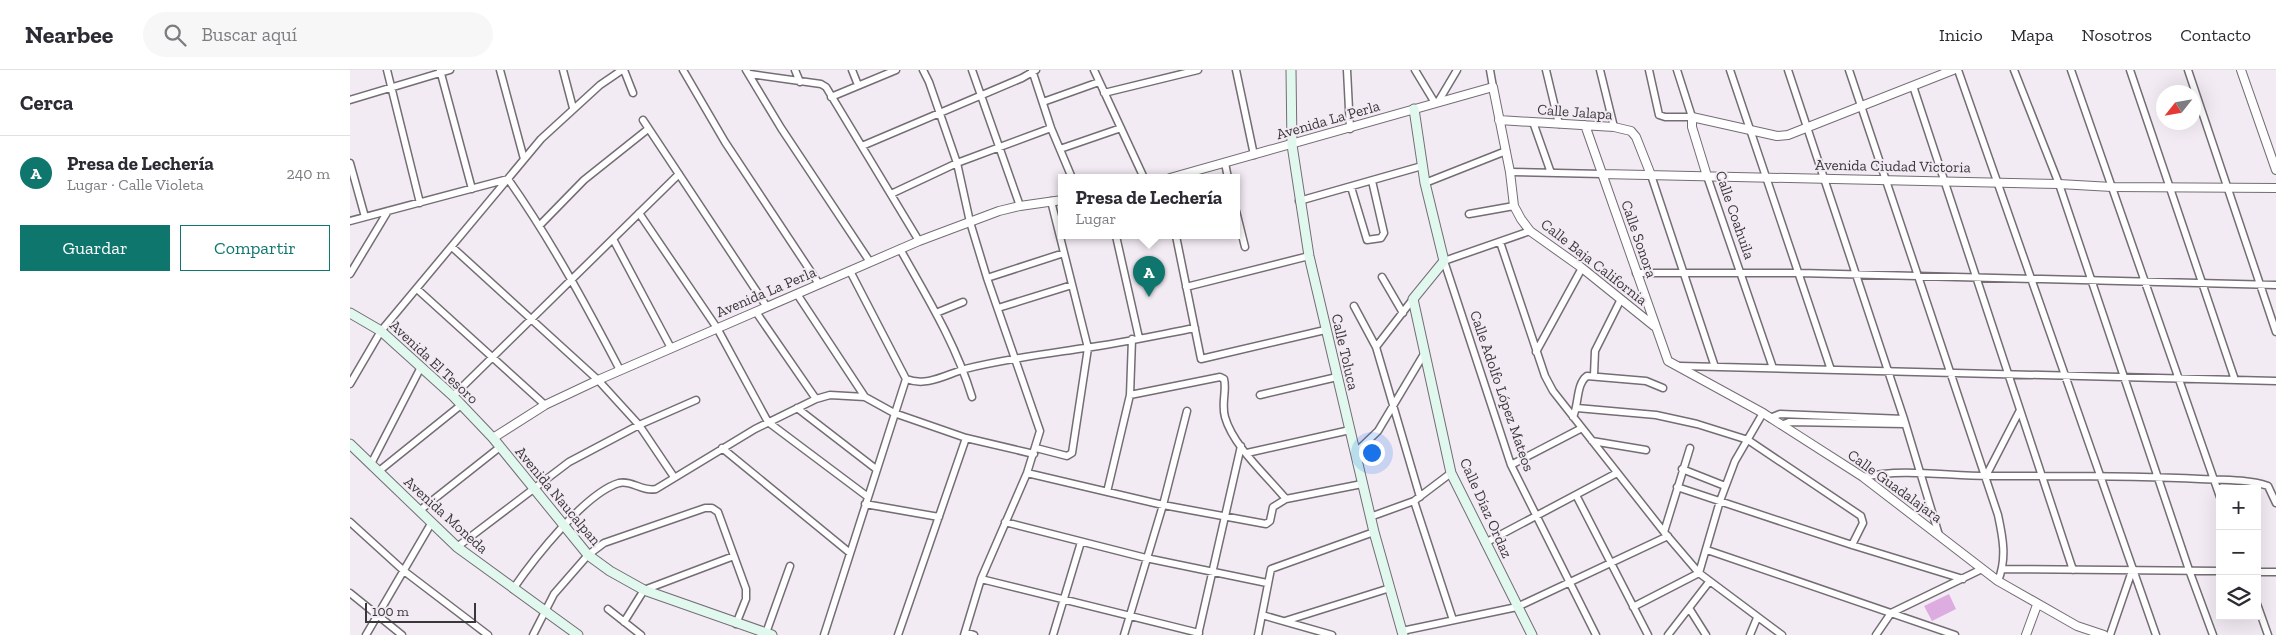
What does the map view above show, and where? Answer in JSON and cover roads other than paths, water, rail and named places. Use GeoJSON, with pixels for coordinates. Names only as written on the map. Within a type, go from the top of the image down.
{"type":"FeatureCollection","features":[{"type":"Feature","properties":{"kind":"main road","name":"Calle Toluca"},"geometry":{"type":"LineString","coordinates":[[1291,70],[1292,145],[1309,256],[1370,517],[1403,633]]}},
{"type":"Feature","properties":{"kind":"main road","name":"Calle Adolfo López Mateos"},"geometry":{"type":"LineString","coordinates":[[1414,109],[1425,183],[1444,261]]}},
{"type":"Feature","properties":{"kind":"main road"},"geometry":{"type":"LineString","coordinates":[[1413,299],[1444,261]]}},
{"type":"Feature","properties":{"kind":"main road","name":"Calle Díaz Ordaz"},"geometry":{"type":"LineString","coordinates":[[1413,299],[1451,473],[1532,635]]}},
{"type":"Feature","properties":{"kind":"main road","name":"Avenida El Tesoro"},"geometry":{"type":"LineString","coordinates":[[350,313],[381,330],[453,396],[493,438]]}},
{"type":"Feature","properties":{"kind":"main road","name":"Avenida Naucalpan"},"geometry":{"type":"LineString","coordinates":[[493,438],[588,555],[610,571],[644,590],[736,624],[769,634]]}},
{"type":"Feature","properties":{"kind":"main road","name":"Avenida Moneda"},"geometry":{"type":"LineString","coordinates":[[350,444],[457,547],[578,635]]}},
{"type":"Feature","properties":{"kind":"street"},"geometry":{"type":"LineString","coordinates":[[387,70],[420,203]]}},
{"type":"Feature","properties":{"kind":"street"},"geometry":{"type":"LineString","coordinates":[[350,100],[450,70]]}},
{"type":"Feature","properties":{"kind":"street"},"geometry":{"type":"LineString","coordinates":[[500,70],[524,159]]}},
{"type":"Feature","properties":{"kind":"street"},"geometry":{"type":"LineString","coordinates":[[563,70],[573,108]]}},
{"type":"Feature","properties":{"kind":"street"},"geometry":{"type":"LineString","coordinates":[[350,384],[381,330],[418,289],[541,139],[600,85],[623,70],[633,93]]}},
{"type":"Feature","properties":{"kind":"street"},"geometry":{"type":"LineString","coordinates":[[683,70],[725,142],[819,284]]}},
{"type":"Feature","properties":{"kind":"street"},"geometry":{"type":"LineString","coordinates":[[795,70],[800,82]]}},
{"type":"Feature","properties":{"kind":"street"},"geometry":{"type":"LineString","coordinates":[[852,70],[858,85]]}},
{"type":"Feature","properties":{"kind":"street"},"geometry":{"type":"LineString","coordinates":[[832,96],[896,70]]}},
{"type":"Feature","properties":{"kind":"street"},"geometry":{"type":"LineString","coordinates":[[923,70],[940,112],[956,163],[970,222],[987,278],[1040,431],[1027,473],[981,578],[964,634],[974,635]]}},
{"type":"Feature","properties":{"kind":"street"},"geometry":{"type":"LineString","coordinates":[[972,70],[1020,206]]}},
{"type":"Feature","properties":{"kind":"street"},"geometry":{"type":"LineString","coordinates":[[1094,70],[1142,174]]}},
{"type":"Feature","properties":{"kind":"street"},"geometry":{"type":"LineString","coordinates":[[1104,93],[1198,70]]}},
{"type":"Feature","properties":{"kind":"street"},"geometry":{"type":"LineString","coordinates":[[1236,70],[1254,155]]}},
{"type":"Feature","properties":{"kind":"street"},"geometry":{"type":"LineString","coordinates":[[1347,70],[1350,129]]}},
{"type":"Feature","properties":{"kind":"street"},"geometry":{"type":"LineString","coordinates":[[1415,70],[1436,103],[1457,70]]}},
{"type":"Feature","properties":{"kind":"street","name":"Calle Baja California"},"geometry":{"type":"LineString","coordinates":[[1490,70],[1510,172],[1514,206],[1530,231],[1582,268],[1655,327]]}},
{"type":"Feature","properties":{"kind":"street"},"geometry":{"type":"LineString","coordinates":[[1546,70],[1559,124]]}},
{"type":"Feature","properties":{"kind":"street"},"geometry":{"type":"LineString","coordinates":[[1600,70],[1614,127]]}},
{"type":"Feature","properties":{"kind":"street"},"geometry":{"type":"LineString","coordinates":[[1649,70],[1659,115],[1665,117],[1692,117],[1777,136],[1788,136],[1807,129],[1953,70]]}},
{"type":"Feature","properties":{"kind":"street","name":"Calle Coahuila"},"geometry":{"type":"LineString","coordinates":[[1677,70],[1692,117],[1692,127],[1707,176],[1773,368]]}},
{"type":"Feature","properties":{"kind":"street"},"geometry":{"type":"LineString","coordinates":[[1730,70],[1832,370]]}},
{"type":"Feature","properties":{"kind":"street"},"geometry":{"type":"LineString","coordinates":[[1788,70],[1921,473],[1939,535]]}},
{"type":"Feature","properties":{"kind":"street"},"geometry":{"type":"LineString","coordinates":[[1849,70],[1986,476],[2002,532],[2004,550],[2003,569],[1998,581]]}},
{"type":"Feature","properties":{"kind":"street"},"geometry":{"type":"LineString","coordinates":[[1958,70],[2156,635]]}},
{"type":"Feature","properties":{"kind":"street"},"geometry":{"type":"LineString","coordinates":[[2014,70],[2059,184],[2189,570],[2213,635]]}},
{"type":"Feature","properties":{"kind":"street"},"geometry":{"type":"LineString","coordinates":[[2071,70],[2216,486]]}},
{"type":"Feature","properties":{"kind":"street"},"geometry":{"type":"LineString","coordinates":[[2130,70],[2235,380]]}},
{"type":"Feature","properties":{"kind":"street"},"geometry":{"type":"LineString","coordinates":[[2188,70],[2276,332]]}},
{"type":"Feature","properties":{"kind":"street"},"geometry":{"type":"LineString","coordinates":[[2241,70],[2276,170]]}},
{"type":"Feature","properties":{"kind":"street"},"geometry":{"type":"LineString","coordinates":[[862,146],[982,96],[1033,71],[1051,128],[1070,174]]}},
{"type":"Feature","properties":{"kind":"street"},"geometry":{"type":"LineString","coordinates":[[440,72],[472,189]]}},
{"type":"Feature","properties":{"kind":"street"},"geometry":{"type":"LineString","coordinates":[[748,72],[824,85],[919,241]]}},
{"type":"Feature","properties":{"kind":"street"},"geometry":{"type":"LineString","coordinates":[[748,72],[781,128],[870,262]]}},
{"type":"Feature","properties":{"kind":"street"},"geometry":{"type":"LineString","coordinates":[[1043,102],[1099,82]]}},
{"type":"Feature","properties":{"kind":"street"},"geometry":{"type":"LineString","coordinates":[[1913,86],[2074,570]]}},
{"type":"Feature","properties":{"kind":"street","name":"Avenida La Perla"},"geometry":{"type":"LineString","coordinates":[[1185,174],[1350,129],[1493,87]]}},
{"type":"Feature","properties":{"kind":"street"},"geometry":{"type":"LineString","coordinates":[[643,120],[767,307]]}},
{"type":"Feature","properties":{"kind":"street","name":"Calle Jalapa"},"geometry":{"type":"LineString","coordinates":[[1499,120],[1614,127],[1631,131],[1636,137],[1651,175]]}},
{"type":"Feature","properties":{"kind":"street"},"geometry":{"type":"LineString","coordinates":[[1533,122],[1551,173]]}},
{"type":"Feature","properties":{"kind":"street","name":"Calle Sonora"},"geometry":{"type":"LineString","coordinates":[[1585,126],[1668,361]]}},
{"type":"Feature","properties":{"kind":"street"},"geometry":{"type":"LineString","coordinates":[[891,194],[956,163],[1051,128]]}},
{"type":"Feature","properties":{"kind":"street"},"geometry":{"type":"LineString","coordinates":[[1060,149],[1121,128]]}},
{"type":"Feature","properties":{"kind":"street"},"geometry":{"type":"LineString","coordinates":[[540,225],[584,180],[648,129]]}},
{"type":"Feature","properties":{"kind":"street"},"geometry":{"type":"LineString","coordinates":[[1425,183],[1506,151]]}},
{"type":"Feature","properties":{"kind":"street"},"geometry":{"type":"LineString","coordinates":[[1225,163],[1227,174]]}},
{"type":"Feature","properties":{"kind":"street"},"geometry":{"type":"LineString","coordinates":[[350,164],[365,217]]}},
{"type":"Feature","properties":{"kind":"street"},"geometry":{"type":"LineString","coordinates":[[1300,201],[1422,166]]}},
{"type":"Feature","properties":{"kind":"street","name":"Avenida Ciudad Victoria"},"geometry":{"type":"LineString","coordinates":[[1510,172],[1997,182],[2112,187],[2276,188]]}},
{"type":"Feature","properties":{"kind":"street"},"geometry":{"type":"LineString","coordinates":[[453,396],[679,174]]}},
{"type":"Feature","properties":{"kind":"street"},"geometry":{"type":"LineString","coordinates":[[1651,175],[1715,366]]}},
{"type":"Feature","properties":{"kind":"street"},"geometry":{"type":"LineString","coordinates":[[350,221],[508,179]]}},
{"type":"Feature","properties":{"kind":"street"},"geometry":{"type":"LineString","coordinates":[[508,179],[540,225],[572,279],[620,370]]}},
{"type":"Feature","properties":{"kind":"street"},"geometry":{"type":"LineString","coordinates":[[1351,187],[1367,240],[1381,238],[1384,233],[1372,181]]}},
{"type":"Feature","properties":{"kind":"street","name":"Avenida La Perla"},"geometry":{"type":"LineString","coordinates":[[493,438],[545,405],[598,380],[919,241],[1020,206],[1058,200]]}},
{"type":"Feature","properties":{"kind":"street"},"geometry":{"type":"LineString","coordinates":[[1051,201],[1058,229]]}},
{"type":"Feature","properties":{"kind":"street"},"geometry":{"type":"LineString","coordinates":[[1470,214],[1514,206]]}},
{"type":"Feature","properties":{"kind":"street"},"geometry":{"type":"LineString","coordinates":[[350,274],[388,211]]}},
{"type":"Feature","properties":{"kind":"street"},"geometry":{"type":"LineString","coordinates":[[639,213],[717,328],[768,422],[868,497]]}},
{"type":"Feature","properties":{"kind":"street"},"geometry":{"type":"LineString","coordinates":[[1240,227],[1245,247]]}},
{"type":"Feature","properties":{"kind":"street"},"geometry":{"type":"LineString","coordinates":[[1444,261],[1530,231]]}},
{"type":"Feature","properties":{"kind":"street"},"geometry":{"type":"LineString","coordinates":[[613,239],[671,348]]}},
{"type":"Feature","properties":{"kind":"street"},"geometry":{"type":"LineString","coordinates":[[513,589],[564,526],[585,505],[609,488],[620,483],[649,490],[656,489],[768,422],[816,399],[830,395],[865,397],[894,413],[966,438],[1067,456],[1072,453],[1088,348],[1060,239]]}},
{"type":"Feature","properties":{"kind":"street"},"geometry":{"type":"LineString","coordinates":[[1108,492],[1130,396],[1135,339],[1117,239]]}},
{"type":"Feature","properties":{"kind":"street"},"geometry":{"type":"LineString","coordinates":[[1177,239],[1202,359],[1325,330]]}},
{"type":"Feature","properties":{"kind":"street"},"geometry":{"type":"LineString","coordinates":[[1500,242],[1536,352],[1553,391],[1699,573],[1782,635]]}},
{"type":"Feature","properties":{"kind":"street"},"geometry":{"type":"LineString","coordinates":[[452,247],[598,380],[638,424],[674,477]]}},
{"type":"Feature","properties":{"kind":"street"},"geometry":{"type":"LineString","coordinates":[[900,249],[936,313],[964,370],[972,398]]}},
{"type":"Feature","properties":{"kind":"street"},"geometry":{"type":"LineString","coordinates":[[987,278],[1064,253]]}},
{"type":"Feature","properties":{"kind":"street"},"geometry":{"type":"LineString","coordinates":[[1186,287],[1309,256]]}},
{"type":"Feature","properties":{"kind":"street","name":"Calle Adolfo López Mateos"},"geometry":{"type":"LineString","coordinates":[[1444,261],[1511,465],[1596,635]]}},
{"type":"Feature","properties":{"kind":"street"},"geometry":{"type":"LineString","coordinates":[[1536,352],[1582,268]]}},
{"type":"Feature","properties":{"kind":"street"},"geometry":{"type":"LineString","coordinates":[[850,271],[906,378],[920,382],[936,380],[964,370],[1014,358],[1088,348],[1195,328]]}},
{"type":"Feature","properties":{"kind":"street"},"geometry":{"type":"LineString","coordinates":[[1636,273],[1800,273],[2276,285]]}},
{"type":"Feature","properties":{"kind":"street"},"geometry":{"type":"LineString","coordinates":[[1382,277],[1403,313]]}},
{"type":"Feature","properties":{"kind":"street"},"geometry":{"type":"LineString","coordinates":[[998,308],[1072,285]]}},
{"type":"Feature","properties":{"kind":"street"},"geometry":{"type":"LineString","coordinates":[[418,289],[545,405]]}},
{"type":"Feature","properties":{"kind":"street"},"geometry":{"type":"LineString","coordinates":[[797,294],[865,397]]}},
{"type":"Feature","properties":{"kind":"street"},"geometry":{"type":"LineString","coordinates":[[1376,347],[1413,299]]}},
{"type":"Feature","properties":{"kind":"street"},"geometry":{"type":"LineString","coordinates":[[1594,375],[1595,350],[1621,299]]}},
{"type":"Feature","properties":{"kind":"street"},"geometry":{"type":"LineString","coordinates":[[936,313],[963,302]]}},
{"type":"Feature","properties":{"kind":"street"},"geometry":{"type":"LineString","coordinates":[[1354,306],[1376,347],[1420,497]]}},
{"type":"Feature","properties":{"kind":"street"},"geometry":{"type":"LineString","coordinates":[[756,312],[816,399]]}},
{"type":"Feature","properties":{"kind":"street"},"geometry":{"type":"LineString","coordinates":[[1355,453],[1378,430],[1424,354]]}},
{"type":"Feature","properties":{"kind":"street","name":"Calle Guadalajara"},"geometry":{"type":"LineString","coordinates":[[1668,361],[1763,413],[1863,477],[1998,581],[2037,605],[2077,626],[2104,635]]}},
{"type":"Feature","properties":{"kind":"street"},"geometry":{"type":"LineString","coordinates":[[1680,366],[2276,381]]}},
{"type":"Feature","properties":{"kind":"street"},"geometry":{"type":"LineString","coordinates":[[371,464],[421,367]]}},
{"type":"Feature","properties":{"kind":"street"},"geometry":{"type":"LineString","coordinates":[[1573,417],[1577,408],[1580,384],[1587,376],[1594,375],[1646,381],[1663,388]]}},
{"type":"Feature","properties":{"kind":"street"},"geometry":{"type":"LineString","coordinates":[[1130,396],[1222,377],[1225,385],[1222,397],[1225,418],[1241,446],[1286,499]]}},
{"type":"Feature","properties":{"kind":"street"},"geometry":{"type":"LineString","coordinates":[[1260,394],[1337,377]]}},
{"type":"Feature","properties":{"kind":"street"},"geometry":{"type":"LineString","coordinates":[[824,635],[906,378]]}},
{"type":"Feature","properties":{"kind":"street"},"geometry":{"type":"LineString","coordinates":[[457,547],[534,488],[596,446],[638,424],[696,400]]}},
{"type":"Feature","properties":{"kind":"street"},"geometry":{"type":"LineString","coordinates":[[379,471],[461,405]]}},
{"type":"Feature","properties":{"kind":"street"},"geometry":{"type":"LineString","coordinates":[[797,408],[876,470]]}},
{"type":"Feature","properties":{"kind":"street"},"geometry":{"type":"LineString","coordinates":[[1577,408],[1656,414],[1697,424],[1748,440],[1863,519],[1863,523],[1852,545]]}},
{"type":"Feature","properties":{"kind":"street"},"geometry":{"type":"LineString","coordinates":[[1986,476],[2020,410]]}},
{"type":"Feature","properties":{"kind":"street"},"geometry":{"type":"LineString","coordinates":[[1124,635],[1163,506],[1187,411]]}},
{"type":"Feature","properties":{"kind":"street"},"geometry":{"type":"LineString","coordinates":[[1633,607],[1699,573],[1720,501],[1735,461],[1763,413]]}},
{"type":"Feature","properties":{"kind":"street"},"geometry":{"type":"LineString","coordinates":[[1770,418],[1780,414],[1904,421]]}},
{"type":"Feature","properties":{"kind":"street"},"geometry":{"type":"LineString","coordinates":[[1781,425],[1789,422],[1904,421]]}},
{"type":"Feature","properties":{"kind":"street"},"geometry":{"type":"LineString","coordinates":[[1511,465],[1582,428]]}},
{"type":"Feature","properties":{"kind":"street"},"geometry":{"type":"LineString","coordinates":[[1247,453],[1350,430]]}},
{"type":"Feature","properties":{"kind":"street"},"geometry":{"type":"LineString","coordinates":[[898,635],[966,438]]}},
{"type":"Feature","properties":{"kind":"street"},"geometry":{"type":"LineString","coordinates":[[1592,441],[1646,450]]}},
{"type":"Feature","properties":{"kind":"street"},"geometry":{"type":"LineString","coordinates":[[981,578],[1198,634],[1241,446]]}},
{"type":"Feature","properties":{"kind":"street"},"geometry":{"type":"LineString","coordinates":[[419,511],[500,447]]}},
{"type":"Feature","properties":{"kind":"street"},"geometry":{"type":"LineString","coordinates":[[722,448],[850,553]]}},
{"type":"Feature","properties":{"kind":"street"},"geometry":{"type":"LineString","coordinates":[[1403,633],[1453,620],[1517,607],[1612,564],[1666,534],[1682,469],[1690,448]]}},
{"type":"Feature","properties":{"kind":"street"},"geometry":{"type":"LineString","coordinates":[[1682,469],[1725,486]]}},
{"type":"Feature","properties":{"kind":"street"},"geometry":{"type":"LineString","coordinates":[[1027,473],[1163,506],[1268,523],[1273,507],[1286,499],[1362,484]]}},
{"type":"Feature","properties":{"kind":"street"},"geometry":{"type":"LineString","coordinates":[[1370,517],[1414,501],[1451,473]]}},
{"type":"Feature","properties":{"kind":"street"},"geometry":{"type":"LineString","coordinates":[[1485,543],[1617,473]]}},
{"type":"Feature","properties":{"kind":"street"},"geometry":{"type":"LineString","coordinates":[[1863,477],[1877,474],[1921,473],[1986,476],[2157,476],[2259,483],[2268,486],[2276,503]]}},
{"type":"Feature","properties":{"kind":"street"},"geometry":{"type":"LineString","coordinates":[[1677,487],[1852,545],[1963,579]]}},
{"type":"Feature","properties":{"kind":"street"},"geometry":{"type":"LineString","coordinates":[[1576,495],[1648,635]]}},
{"type":"Feature","properties":{"kind":"street"},"geometry":{"type":"LineString","coordinates":[[1414,501],[1453,620]]}},
{"type":"Feature","properties":{"kind":"street"},"geometry":{"type":"LineString","coordinates":[[865,504],[939,517]]}},
{"type":"Feature","properties":{"kind":"street"},"geometry":{"type":"LineString","coordinates":[[533,635],[554,594],[588,555],[604,543],[705,508],[712,508],[718,512],[746,589],[746,599],[736,624]]}},
{"type":"Feature","properties":{"kind":"street"},"geometry":{"type":"LineString","coordinates":[[350,522],[404,571],[488,635]]}},
{"type":"Feature","properties":{"kind":"street"},"geometry":{"type":"LineString","coordinates":[[366,635],[432,522]]}},
{"type":"Feature","properties":{"kind":"street"},"geometry":{"type":"LineString","coordinates":[[1005,522],[1146,558],[1267,584]]}},
{"type":"Feature","properties":{"kind":"street"},"geometry":{"type":"LineString","coordinates":[[1258,635],[1271,569],[1374,532]]}},
{"type":"Feature","properties":{"kind":"street"},"geometry":{"type":"LineString","coordinates":[[1053,635],[1080,542]]}},
{"type":"Feature","properties":{"kind":"street"},"geometry":{"type":"LineString","coordinates":[[1707,550],[1955,635]]}},
{"type":"Feature","properties":{"kind":"street"},"geometry":{"type":"LineString","coordinates":[[624,622],[644,590],[734,556]]}},
{"type":"Feature","properties":{"kind":"street"},"geometry":{"type":"LineString","coordinates":[[769,634],[790,566]]}},
{"type":"Feature","properties":{"kind":"street"},"geometry":{"type":"LineString","coordinates":[[1876,635],[1891,613],[1982,569]]}},
{"type":"Feature","properties":{"kind":"street"},"geometry":{"type":"LineString","coordinates":[[2003,569],[2216,571]]}},
{"type":"Feature","properties":{"kind":"street"},"geometry":{"type":"LineString","coordinates":[[2110,635],[2132,571]]}},
{"type":"Feature","properties":{"kind":"street"},"geometry":{"type":"LineString","coordinates":[[2261,572],[2276,572]]}},
{"type":"Feature","properties":{"kind":"street"},"geometry":{"type":"LineString","coordinates":[[1668,635],[1709,582]]}},
{"type":"Feature","properties":{"kind":"street"},"geometry":{"type":"LineString","coordinates":[[1286,621],[1390,588]]}},
{"type":"Feature","properties":{"kind":"street"},"geometry":{"type":"LineString","coordinates":[[350,593],[402,635]]}},
{"type":"Feature","properties":{"kind":"street"},"geometry":{"type":"LineString","coordinates":[[2026,635],[2037,605]]}},
{"type":"Feature","properties":{"kind":"street"},"geometry":{"type":"LineString","coordinates":[[1688,608],[1706,635]]}},
{"type":"Feature","properties":{"kind":"street"},"geometry":{"type":"LineString","coordinates":[[608,609],[641,635]]}},
{"type":"Feature","properties":{"kind":"street"},"geometry":{"type":"LineString","coordinates":[[1262,615],[1332,635]]}},
{"type":"Feature","properties":{"kind":"street"},"geometry":{"type":"LineString","coordinates":[[2261,615],[2268,635]]}},
{"type":"Feature","properties":{"kind":"street"},"geometry":{"type":"LineString","coordinates":[[1750,635],[1757,618]]}},
{"type":"Feature","properties":{"kind":"street"},"geometry":{"type":"LineString","coordinates":[[1303,635],[1305,626]]}},
{"type":"Feature","properties":{"kind":"place","name":"Presa de Lechería"},"geometry":{"type":"Point","coordinates":[1149,297]}}]}
